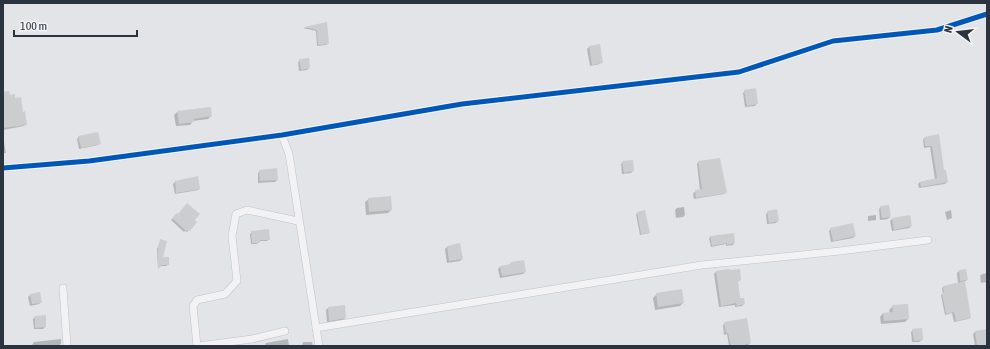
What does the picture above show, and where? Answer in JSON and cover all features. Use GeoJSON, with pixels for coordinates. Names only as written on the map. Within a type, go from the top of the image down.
{"type":"FeatureCollection","features":[{"type":"Feature","properties":{"kind":"street"},"geometry":{"type":"LineString","coordinates":[[3,168],[89,161],[282,135],[462,104],[739,72],[833,41],[937,30],[987,14]]}},
{"type":"Feature","properties":{"kind":"street"},"geometry":{"type":"LineString","coordinates":[[282,135],[288,154],[319,346]]}},
{"type":"Feature","properties":{"kind":"street"},"geometry":{"type":"LineString","coordinates":[[285,331],[252,339],[198,346],[193,306],[197,300],[225,294],[236,281],[232,236],[236,214],[247,210],[298,221]]}},
{"type":"Feature","properties":{"kind":"street"},"geometry":{"type":"LineString","coordinates":[[316,328],[702,265],[840,251],[928,240]]}},
{"type":"Feature","properties":{"kind":"street"},"geometry":{"type":"LineString","coordinates":[[63,288],[67,346]]}},
{"type":"Feature","properties":{"kind":"building"},"geometry":{"type":"Polygon","coordinates":[[[327,22],[329,44],[318,45],[317,30],[304,27],[327,22]]]}},
{"type":"Feature","properties":{"kind":"building"},"geometry":{"type":"Polygon","coordinates":[[[600,44],[603,63],[592,65],[589,46],[600,44]]]}},
{"type":"Feature","properties":{"kind":"building"},"geometry":{"type":"Polygon","coordinates":[[[309,58],[310,68],[301,70],[299,59],[309,58]]]}},
{"type":"Feature","properties":{"kind":"building"},"geometry":{"type":"Polygon","coordinates":[[[756,88],[758,104],[747,106],[744,90],[756,88]]]}},
{"type":"Feature","properties":{"kind":"building"},"geometry":{"type":"Polygon","coordinates":[[[9,91],[10,95],[15,94],[15,98],[21,97],[27,125],[3,128],[3,92],[9,91]]]}},
{"type":"Feature","properties":{"kind":"building"},"geometry":{"type":"Polygon","coordinates":[[[211,107],[212,116],[194,119],[194,122],[179,124],[177,111],[211,107]]]}},
{"type":"Feature","properties":{"kind":"building"},"geometry":{"type":"Polygon","coordinates":[[[98,132],[101,144],[81,148],[78,136],[98,132]]]}},
{"type":"Feature","properties":{"kind":"building"},"geometry":{"type":"Polygon","coordinates":[[[939,134],[944,170],[946,170],[948,182],[921,187],[920,182],[937,178],[932,146],[925,146],[924,137],[939,134]]]}},
{"type":"Feature","properties":{"kind":"building"},"geometry":{"type":"Polygon","coordinates":[[[720,158],[727,193],[696,198],[695,190],[702,189],[698,161],[720,158]]]}},
{"type":"Feature","properties":{"kind":"building"},"geometry":{"type":"Polygon","coordinates":[[[633,160],[634,171],[624,173],[622,161],[633,160]]]}},
{"type":"Feature","properties":{"kind":"building"},"geometry":{"type":"Polygon","coordinates":[[[277,168],[278,180],[260,181],[259,170],[277,168]]]}},
{"type":"Feature","properties":{"kind":"building"},"geometry":{"type":"Polygon","coordinates":[[[198,176],[200,189],[176,193],[175,181],[198,176]]]}},
{"type":"Feature","properties":{"kind":"building"},"geometry":{"type":"Polygon","coordinates":[[[391,196],[392,210],[369,212],[368,198],[391,196]]]}},
{"type":"Feature","properties":{"kind":"building"},"geometry":{"type":"Polygon","coordinates":[[[187,203],[200,214],[195,220],[197,222],[190,231],[186,231],[172,218],[177,213],[178,214],[187,203]]]}},
{"type":"Feature","properties":{"kind":"building"},"geometry":{"type":"Polygon","coordinates":[[[889,205],[891,217],[882,218],[880,206],[889,205]]]}},
{"type":"Feature","properties":{"kind":"building"},"geometry":{"type":"Polygon","coordinates":[[[777,209],[779,221],[769,223],[767,211],[777,209]]]}},
{"type":"Feature","properties":{"kind":"building"},"geometry":{"type":"Polygon","coordinates":[[[645,210],[650,233],[641,234],[637,212],[645,210]]]}},
{"type":"Feature","properties":{"kind":"building"},"geometry":{"type":"Polygon","coordinates":[[[910,215],[912,226],[894,230],[892,218],[910,215]]]}},
{"type":"Feature","properties":{"kind":"building"},"geometry":{"type":"Polygon","coordinates":[[[853,223],[856,236],[833,241],[830,228],[853,223]]]}},
{"type":"Feature","properties":{"kind":"building"},"geometry":{"type":"Polygon","coordinates":[[[269,229],[270,240],[260,240],[260,243],[252,243],[251,231],[269,229]]]}},
{"type":"Feature","properties":{"kind":"building"},"geometry":{"type":"Polygon","coordinates":[[[734,233],[735,243],[712,246],[710,236],[734,233]]]}},
{"type":"Feature","properties":{"kind":"building"},"geometry":{"type":"Polygon","coordinates":[[[160,239],[167,241],[163,257],[169,257],[169,265],[161,265],[160,268],[158,268],[158,247],[160,239]]]}},
{"type":"Feature","properties":{"kind":"building"},"geometry":{"type":"Polygon","coordinates":[[[460,243],[463,259],[449,261],[447,246],[460,243]]]}},
{"type":"Feature","properties":{"kind":"building"},"geometry":{"type":"Polygon","coordinates":[[[524,260],[526,272],[502,276],[500,266],[511,264],[511,262],[524,260]]]}},
{"type":"Feature","properties":{"kind":"building"},"geometry":{"type":"Polygon","coordinates":[[[740,269],[741,280],[738,281],[740,298],[744,298],[745,304],[737,306],[736,303],[721,306],[716,271],[740,269]]]}},
{"type":"Feature","properties":{"kind":"building"},"geometry":{"type":"Polygon","coordinates":[[[966,269],[968,280],[960,281],[959,270],[966,269]]]}},
{"type":"Feature","properties":{"kind":"building"},"geometry":{"type":"Polygon","coordinates":[[[965,281],[971,318],[956,321],[954,312],[946,314],[942,293],[944,292],[943,286],[965,281]]]}},
{"type":"Feature","properties":{"kind":"building"},"geometry":{"type":"Polygon","coordinates":[[[682,289],[684,303],[658,307],[656,293],[682,289]]]}},
{"type":"Feature","properties":{"kind":"building"},"geometry":{"type":"Polygon","coordinates":[[[40,292],[42,303],[32,304],[30,294],[40,292]]]}},
{"type":"Feature","properties":{"kind":"building"},"geometry":{"type":"Polygon","coordinates":[[[908,304],[909,319],[884,321],[883,313],[893,312],[892,305],[908,304]]]}},
{"type":"Feature","properties":{"kind":"building"},"geometry":{"type":"Polygon","coordinates":[[[345,305],[346,318],[329,321],[328,307],[345,305]]]}},
{"type":"Feature","properties":{"kind":"building"},"geometry":{"type":"Polygon","coordinates":[[[46,315],[46,327],[35,328],[35,316],[46,315]]]}},
{"type":"Feature","properties":{"kind":"building"},"geometry":{"type":"Polygon","coordinates":[[[747,318],[751,343],[740,346],[731,346],[724,322],[747,318]]]}},
{"type":"Feature","properties":{"kind":"building"},"geometry":{"type":"Polygon","coordinates":[[[922,328],[923,340],[914,341],[912,329],[922,328]]]}},
{"type":"Feature","properties":{"kind":"building"},"geometry":{"type":"Polygon","coordinates":[[[987,329],[987,346],[977,346],[975,331],[987,329]]]}},
{"type":"Feature","properties":{"kind":"cycle path"},"geometry":{"type":"LineString","coordinates":[[3,168],[89,161],[282,135],[462,104],[739,72],[833,41],[937,30],[987,14]]}}]}
